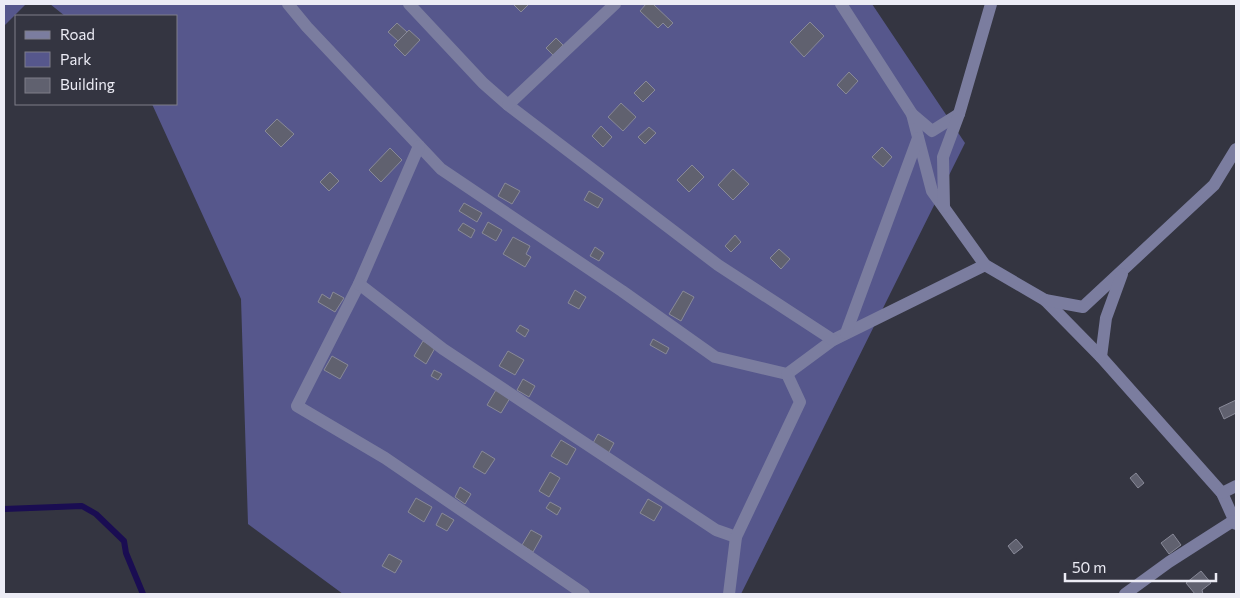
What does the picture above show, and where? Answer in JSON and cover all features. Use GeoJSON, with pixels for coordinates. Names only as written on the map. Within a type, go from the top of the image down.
{"type":"FeatureCollection","features":[{"type":"Feature","properties":{"kind":"lane"},"geometry":{"type":"LineString","coordinates":[[288,4],[307,27],[441,169],[715,357],[787,374]]}},
{"type":"Feature","properties":{"kind":"lane"},"geometry":{"type":"LineString","coordinates":[[408,4],[484,83],[508,105],[718,265],[832,340]]}},
{"type":"Feature","properties":{"kind":"lane"},"geometry":{"type":"LineString","coordinates":[[508,105],[615,4]]}},
{"type":"Feature","properties":{"kind":"lane"},"geometry":{"type":"LineString","coordinates":[[841,4],[912,114],[932,130],[959,114]]}},
{"type":"Feature","properties":{"kind":"lane"},"geometry":{"type":"LineString","coordinates":[[944,208],[943,157],[959,114],[991,4]]}},
{"type":"Feature","properties":{"kind":"lane"},"geometry":{"type":"LineString","coordinates":[[912,114],[932,191],[985,265],[1045,300],[1101,357],[1222,493],[1235,522],[1169,562],[1125,594]]}},
{"type":"Feature","properties":{"kind":"lane"},"geometry":{"type":"LineString","coordinates":[[846,333],[918,138]]}},
{"type":"Feature","properties":{"kind":"lane"},"geometry":{"type":"LineString","coordinates":[[419,146],[359,284],[297,406],[385,458],[584,594]]}},
{"type":"Feature","properties":{"kind":"lane"},"geometry":{"type":"LineString","coordinates":[[1045,300],[1083,307],[1123,272],[1214,185],[1236,150]]}},
{"type":"Feature","properties":{"kind":"lane"},"geometry":{"type":"LineString","coordinates":[[787,374],[832,340],[985,265]]}},
{"type":"Feature","properties":{"kind":"lane"},"geometry":{"type":"LineString","coordinates":[[1101,357],[1106,318],[1123,272]]}},
{"type":"Feature","properties":{"kind":"lane"},"geometry":{"type":"LineString","coordinates":[[359,284],[460,360],[716,530],[736,536]]}},
{"type":"Feature","properties":{"kind":"lane"},"geometry":{"type":"LineString","coordinates":[[729,594],[736,536],[800,402],[787,374]]}},
{"type":"Feature","properties":{"kind":"lane"},"geometry":{"type":"LineString","coordinates":[[1222,493],[1236,486]]}},
{"type":"Feature","properties":{"kind":"green space"},"geometry":{"type":"Polygon","coordinates":[[[4,4],[26,4],[4,26],[4,4]]]}},
{"type":"Feature","properties":{"kind":"green space"},"geometry":{"type":"Polygon","coordinates":[[[50,4],[872,4],[965,143],[741,594],[343,594],[248,524],[241,299],[152,105],[178,105],[178,15],[64,15],[50,4]]]}},
{"type":"Feature","properties":{"kind":"building"},"geometry":{"type":"Polygon","coordinates":[[[513,4],[529,4],[521,12],[513,4]]]}},
{"type":"Feature","properties":{"kind":"building"},"geometry":{"type":"Polygon","coordinates":[[[646,4],[653,4],[673,23],[668,28],[663,23],[658,28],[640,11],[646,4]]]}},
{"type":"Feature","properties":{"kind":"building"},"geometry":{"type":"Polygon","coordinates":[[[810,22],[824,36],[804,57],[790,42],[810,22]]]}},
{"type":"Feature","properties":{"kind":"building"},"geometry":{"type":"Polygon","coordinates":[[[397,23],[407,32],[398,41],[388,32],[397,23]]]}},
{"type":"Feature","properties":{"kind":"building"},"geometry":{"type":"Polygon","coordinates":[[[409,30],[420,40],[405,56],[394,45],[409,30]]]}},
{"type":"Feature","properties":{"kind":"building"},"geometry":{"type":"Polygon","coordinates":[[[556,38],[563,45],[553,55],[546,48],[556,38]]]}},
{"type":"Feature","properties":{"kind":"building"},"geometry":{"type":"Polygon","coordinates":[[[849,72],[858,81],[846,94],[837,85],[849,72]]]}},
{"type":"Feature","properties":{"kind":"building"},"geometry":{"type":"Polygon","coordinates":[[[646,81],[655,90],[643,102],[634,93],[646,81]]]}},
{"type":"Feature","properties":{"kind":"building"},"geometry":{"type":"Polygon","coordinates":[[[621,103],[636,117],[623,131],[608,117],[621,103]]]}},
{"type":"Feature","properties":{"kind":"building"},"geometry":{"type":"Polygon","coordinates":[[[277,119],[294,134],[281,147],[265,131],[277,119]]]}},
{"type":"Feature","properties":{"kind":"building"},"geometry":{"type":"Polygon","coordinates":[[[601,126],[612,137],[603,147],[592,136],[601,126]]]}},
{"type":"Feature","properties":{"kind":"building"},"geometry":{"type":"Polygon","coordinates":[[[649,127],[656,133],[645,144],[638,137],[649,127]]]}},
{"type":"Feature","properties":{"kind":"building"},"geometry":{"type":"Polygon","coordinates":[[[882,147],[892,157],[883,167],[872,157],[882,147]]]}},
{"type":"Feature","properties":{"kind":"building"},"geometry":{"type":"Polygon","coordinates":[[[390,148],[402,160],[381,182],[369,170],[390,148]]]}},
{"type":"Feature","properties":{"kind":"building"},"geometry":{"type":"Polygon","coordinates":[[[692,165],[704,177],[689,192],[677,180],[692,165]]]}},
{"type":"Feature","properties":{"kind":"building"},"geometry":{"type":"Polygon","coordinates":[[[733,169],[749,184],[733,200],[718,185],[733,169]]]}},
{"type":"Feature","properties":{"kind":"building"},"geometry":{"type":"Polygon","coordinates":[[[330,172],[339,181],[329,191],[320,182],[330,172]]]}},
{"type":"Feature","properties":{"kind":"building"},"geometry":{"type":"Polygon","coordinates":[[[505,183],[520,191],[512,204],[498,196],[505,183]]]}},
{"type":"Feature","properties":{"kind":"building"},"geometry":{"type":"Polygon","coordinates":[[[589,191],[603,199],[598,208],[584,200],[589,191]]]}},
{"type":"Feature","properties":{"kind":"building"},"geometry":{"type":"Polygon","coordinates":[[[464,203],[482,213],[477,222],[459,211],[464,203]]]}},
{"type":"Feature","properties":{"kind":"building"},"geometry":{"type":"Polygon","coordinates":[[[488,222],[502,230],[496,241],[482,233],[488,222]]]}},
{"type":"Feature","properties":{"kind":"building"},"geometry":{"type":"Polygon","coordinates":[[[463,223],[475,230],[471,238],[458,230],[463,223]]]}},
{"type":"Feature","properties":{"kind":"building"},"geometry":{"type":"Polygon","coordinates":[[[735,235],[741,242],[731,252],[725,246],[735,235]]]}},
{"type":"Feature","properties":{"kind":"building"},"geometry":{"type":"Polygon","coordinates":[[[513,237],[530,246],[526,254],[531,257],[525,267],[503,254],[513,237]]]}},
{"type":"Feature","properties":{"kind":"building"},"geometry":{"type":"Polygon","coordinates":[[[595,247],[604,253],[599,261],[590,256],[595,247]]]}},
{"type":"Feature","properties":{"kind":"building"},"geometry":{"type":"Polygon","coordinates":[[[779,249],[790,259],[781,269],[770,258],[779,249]]]}},
{"type":"Feature","properties":{"kind":"building"},"geometry":{"type":"Polygon","coordinates":[[[575,290],[586,297],[579,309],[568,303],[575,290]]]}},
{"type":"Feature","properties":{"kind":"building"},"geometry":{"type":"Polygon","coordinates":[[[683,291],[694,297],[681,321],[669,314],[683,291]]]}},
{"type":"Feature","properties":{"kind":"building"},"geometry":{"type":"Polygon","coordinates":[[[333,292],[344,298],[335,312],[318,302],[322,294],[330,299],[333,292]]]}},
{"type":"Feature","properties":{"kind":"building"},"geometry":{"type":"Polygon","coordinates":[[[520,325],[529,330],[525,337],[516,331],[520,325]]]}},
{"type":"Feature","properties":{"kind":"building"},"geometry":{"type":"Polygon","coordinates":[[[653,339],[669,348],[666,354],[650,345],[653,339]]]}},
{"type":"Feature","properties":{"kind":"building"},"geometry":{"type":"Polygon","coordinates":[[[423,341],[435,348],[426,364],[414,356],[423,341]]]}},
{"type":"Feature","properties":{"kind":"building"},"geometry":{"type":"Polygon","coordinates":[[[508,351],[524,360],[515,375],[499,366],[508,351]]]}},
{"type":"Feature","properties":{"kind":"building"},"geometry":{"type":"Polygon","coordinates":[[[332,356],[348,365],[340,379],[324,370],[332,356]]]}},
{"type":"Feature","properties":{"kind":"building"},"geometry":{"type":"Polygon","coordinates":[[[434,370],[442,374],[438,380],[431,376],[434,370]]]}},
{"type":"Feature","properties":{"kind":"building"},"geometry":{"type":"Polygon","coordinates":[[[523,379],[535,386],[529,397],[517,390],[523,379]]]}},
{"type":"Feature","properties":{"kind":"building"},"geometry":{"type":"Polygon","coordinates":[[[496,390],[510,398],[501,413],[487,405],[496,390]]]}},
{"type":"Feature","properties":{"kind":"building"},"geometry":{"type":"Polygon","coordinates":[[[1236,400],[1236,413],[1224,419],[1219,408],[1236,400]]]}},
{"type":"Feature","properties":{"kind":"building"},"geometry":{"type":"Polygon","coordinates":[[[598,434],[614,443],[608,454],[592,445],[598,434]]]}},
{"type":"Feature","properties":{"kind":"building"},"geometry":{"type":"Polygon","coordinates":[[[561,440],[576,449],[567,465],[551,456],[561,440]]]}},
{"type":"Feature","properties":{"kind":"building"},"geometry":{"type":"Polygon","coordinates":[[[482,451],[495,459],[485,474],[473,467],[482,451]]]}},
{"type":"Feature","properties":{"kind":"building"},"geometry":{"type":"Polygon","coordinates":[[[550,472],[560,478],[549,497],[539,491],[550,472]]]}},
{"type":"Feature","properties":{"kind":"building"},"geometry":{"type":"Polygon","coordinates":[[[1136,473],[1144,483],[1138,488],[1130,478],[1136,473]]]}},
{"type":"Feature","properties":{"kind":"building"},"geometry":{"type":"Polygon","coordinates":[[[460,487],[471,494],[465,504],[455,497],[460,487]]]}},
{"type":"Feature","properties":{"kind":"building"},"geometry":{"type":"Polygon","coordinates":[[[416,498],[432,507],[424,522],[408,512],[416,498]]]}},
{"type":"Feature","properties":{"kind":"building"},"geometry":{"type":"Polygon","coordinates":[[[648,499],[662,507],[654,521],[640,513],[648,499]]]}},
{"type":"Feature","properties":{"kind":"building"},"geometry":{"type":"Polygon","coordinates":[[[550,502],[561,508],[557,515],[546,508],[550,502]]]}},
{"type":"Feature","properties":{"kind":"building"},"geometry":{"type":"Polygon","coordinates":[[[442,513],[454,520],[447,531],[436,525],[442,513]]]}},
{"type":"Feature","properties":{"kind":"building"},"geometry":{"type":"Polygon","coordinates":[[[531,530],[542,536],[533,552],[522,545],[531,530]]]}},
{"type":"Feature","properties":{"kind":"building"},"geometry":{"type":"Polygon","coordinates":[[[1173,534],[1181,545],[1169,554],[1161,543],[1173,534]]]}},
{"type":"Feature","properties":{"kind":"building"},"geometry":{"type":"Polygon","coordinates":[[[1016,539],[1023,547],[1014,554],[1008,546],[1016,539]]]}},
{"type":"Feature","properties":{"kind":"building"},"geometry":{"type":"Polygon","coordinates":[[[389,554],[402,561],[395,573],[382,566],[389,554]]]}},
{"type":"Feature","properties":{"kind":"building"},"geometry":{"type":"Polygon","coordinates":[[[1201,571],[1211,583],[1202,590],[1203,594],[1195,594],[1186,583],[1201,571]]]}},
{"type":"Feature","properties":{"kind":"waterway"},"geometry":{"type":"LineString","coordinates":[[4,509],[82,506],[96,514],[124,541],[126,553],[143,594]]}}]}
